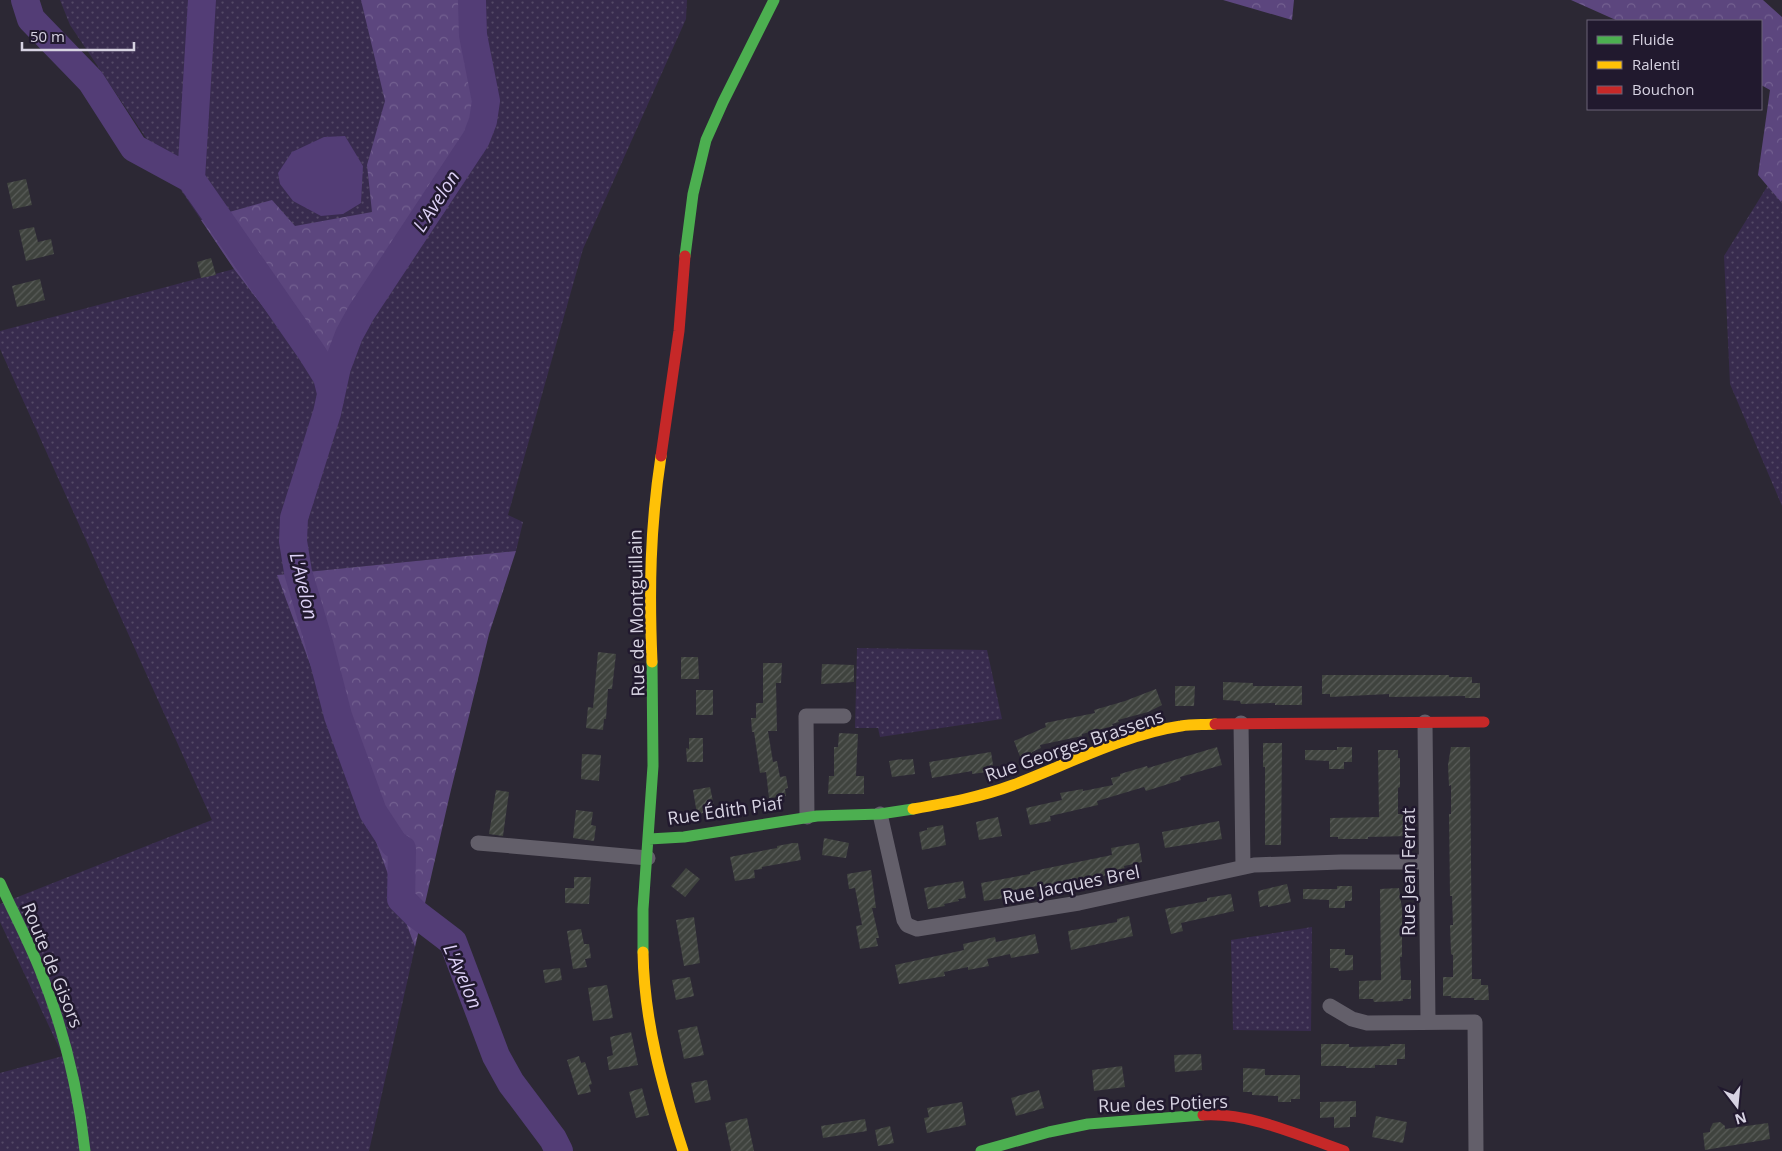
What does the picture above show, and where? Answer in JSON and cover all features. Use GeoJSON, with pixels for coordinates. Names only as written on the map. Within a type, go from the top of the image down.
{"type":"FeatureCollection","features":[{"type":"Feature","properties":{"kind":"street","name":"Rue de Montguillain"},"geometry":{"type":"LineString","coordinates":[[683,1151],[662,1081],[646,998],[643,932],[654,732],[649,576],[651,532],[679,331],[693,195],[704,149],[718,111],[774,0]]}},
{"type":"Feature","properties":{"kind":"street","name":"Rue Édith Piaf"},"geometry":{"type":"LineString","coordinates":[[807,817],[806,716],[844,716]]}},
{"type":"Feature","properties":{"kind":"street"},"geometry":{"type":"LineString","coordinates":[[1425,722],[1484,722]]}},
{"type":"Feature","properties":{"kind":"street","name":"Rue Georges Brassens"},"geometry":{"type":"LineString","coordinates":[[880,814],[939,805],[995,791],[1120,743],[1158,731],[1197,725],[1241,723],[1425,722]]}},
{"type":"Feature","properties":{"kind":"street","name":"Rue Jean Ferrat"},"geometry":{"type":"LineString","coordinates":[[1425,722],[1428,1022]]}},
{"type":"Feature","properties":{"kind":"street"},"geometry":{"type":"LineString","coordinates":[[1241,723],[1243,867]]}},
{"type":"Feature","properties":{"kind":"street","name":"Rue Édith Piaf"},"geometry":{"type":"LineString","coordinates":[[649,839],[684,837],[807,817],[880,814]]}},
{"type":"Feature","properties":{"kind":"street","name":"Rue Jacques Brel"},"geometry":{"type":"LineString","coordinates":[[880,814],[902,914],[907,925],[911,928],[923,929],[1079,903],[1243,867],[1302,863],[1426,862]]}},
{"type":"Feature","properties":{"kind":"street"},"geometry":{"type":"LineString","coordinates":[[478,843],[648,858]]}},
{"type":"Feature","properties":{"kind":"street","name":"Route de Gisors"},"geometry":{"type":"LineString","coordinates":[[0,883],[49,991],[66,1046],[76,1090],[82,1120],[85,1151]]}},
{"type":"Feature","properties":{"kind":"street"},"geometry":{"type":"LineString","coordinates":[[1330,1006],[1352,1019],[1362,1022],[1475,1022],[1476,1151]]}},
{"type":"Feature","properties":{"kind":"street","name":"Route de Gisors"},"geometry":{"type":"LineString","coordinates":[[76,1090],[78,1151]]}},
{"type":"Feature","properties":{"kind":"street","name":"Rue des Potiers"},"geometry":{"type":"LineString","coordinates":[[981,1151],[1049,1132],[1088,1124],[1208,1115],[1234,1117],[1268,1125],[1344,1151]]}},
{"type":"Feature","properties":{"kind":"shaded area"},"geometry":{"type":"Polygon","coordinates":[[[60,0],[687,0],[686,19],[583,249],[508,515],[523,522],[516,551],[278,575],[415,947],[369,1151],[0,1151],[0,1073],[63,1056],[0,922],[0,904],[212,820],[0,349],[0,331],[234,269],[70,25],[60,0]]]}},
{"type":"Feature","properties":{"kind":"shaded area"},"geometry":{"type":"Polygon","coordinates":[[[345,136],[363,166],[361,203],[343,214],[321,216],[293,201],[280,184],[278,173],[292,152],[324,137],[345,136]]]}},
{"type":"Feature","properties":{"kind":"shaded area"},"geometry":{"type":"Polygon","coordinates":[[[1782,143],[1782,506],[1730,384],[1724,256],[1773,177],[1782,143]]]}},
{"type":"Feature","properties":{"kind":"shaded area"},"geometry":{"type":"Polygon","coordinates":[[[857,648],[987,650],[1002,719],[880,737],[878,728],[855,728],[857,648]]]}},
{"type":"Feature","properties":{"kind":"shaded area"},"geometry":{"type":"Polygon","coordinates":[[[1312,927],[1311,1031],[1233,1030],[1231,940],[1312,927]]]}},
{"type":"Feature","properties":{"kind":"green space"},"geometry":{"type":"Polygon","coordinates":[[[361,0],[461,0],[486,134],[407,251],[317,377],[234,269],[201,220],[272,200],[295,226],[372,212],[367,165],[385,101],[361,0]]]}},
{"type":"Feature","properties":{"kind":"green space"},"geometry":{"type":"Polygon","coordinates":[[[1223,0],[1294,0],[1292,20],[1223,0]]]}},
{"type":"Feature","properties":{"kind":"green space"},"geometry":{"type":"Polygon","coordinates":[[[1571,0],[1763,0],[1782,17],[1781,202],[1758,175],[1770,90],[1762,86],[1762,20],[1616,20],[1571,0]]]}},
{"type":"Feature","properties":{"kind":"green space"},"geometry":{"type":"Polygon","coordinates":[[[516,551],[489,634],[415,947],[277,575],[516,551]]]}},
{"type":"Feature","properties":{"kind":"building"},"geometry":{"type":"Polygon","coordinates":[[[26,179],[32,205],[13,209],[7,183],[26,179]]]}},
{"type":"Feature","properties":{"kind":"building"},"geometry":{"type":"Polygon","coordinates":[[[34,227],[38,242],[51,239],[54,254],[26,261],[19,230],[34,227]]]}},
{"type":"Feature","properties":{"kind":"building"},"geometry":{"type":"Polygon","coordinates":[[[211,258],[216,275],[201,278],[197,262],[211,258]]]}},
{"type":"Feature","properties":{"kind":"building"},"geometry":{"type":"Polygon","coordinates":[[[40,279],[45,300],[17,307],[12,286],[40,279]]]}},
{"type":"Feature","properties":{"kind":"building"},"geometry":{"type":"Polygon","coordinates":[[[598,652],[616,654],[612,689],[608,689],[606,719],[604,719],[603,730],[586,728],[588,707],[593,708],[598,652]]]}},
{"type":"Feature","properties":{"kind":"building"},"geometry":{"type":"Polygon","coordinates":[[[681,657],[698,657],[699,679],[681,679],[681,657]]]}},
{"type":"Feature","properties":{"kind":"building"},"geometry":{"type":"Polygon","coordinates":[[[763,663],[782,663],[781,683],[776,683],[777,731],[768,731],[773,762],[777,761],[780,777],[786,776],[788,788],[785,789],[786,796],[769,798],[766,772],[760,773],[751,718],[756,718],[756,703],[763,703],[763,663]]]}},
{"type":"Feature","properties":{"kind":"building"},"geometry":{"type":"Polygon","coordinates":[[[822,664],[854,665],[854,682],[821,684],[822,664]]]}},
{"type":"Feature","properties":{"kind":"building"},"geometry":{"type":"Polygon","coordinates":[[[1322,675],[1449,675],[1449,677],[1472,677],[1472,683],[1480,683],[1480,698],[1465,698],[1465,696],[1389,697],[1389,694],[1330,697],[1330,694],[1322,694],[1322,675]]]}},
{"type":"Feature","properties":{"kind":"building"},"geometry":{"type":"Polygon","coordinates":[[[1223,682],[1253,683],[1253,686],[1302,686],[1302,705],[1275,705],[1275,703],[1241,704],[1240,701],[1223,700],[1223,682]]]}},
{"type":"Feature","properties":{"kind":"building"},"geometry":{"type":"Polygon","coordinates":[[[1175,686],[1195,686],[1194,706],[1175,706],[1175,686]]]}},
{"type":"Feature","properties":{"kind":"building"},"geometry":{"type":"Polygon","coordinates":[[[1156,689],[1162,705],[1148,712],[1118,720],[1119,722],[1112,724],[1113,726],[1082,734],[1082,736],[1040,745],[1041,748],[1021,759],[1014,741],[1046,727],[1045,723],[1095,713],[1094,710],[1156,689]]]}},
{"type":"Feature","properties":{"kind":"building"},"geometry":{"type":"Polygon","coordinates":[[[696,690],[713,690],[713,715],[696,715],[696,690]]]}},
{"type":"Feature","properties":{"kind":"building"},"geometry":{"type":"Polygon","coordinates":[[[839,733],[858,734],[856,776],[864,776],[864,794],[828,794],[829,776],[834,776],[834,747],[838,747],[839,733]]]}},
{"type":"Feature","properties":{"kind":"building"},"geometry":{"type":"Polygon","coordinates":[[[689,738],[703,738],[703,762],[687,762],[686,748],[689,749],[689,738]]]}},
{"type":"Feature","properties":{"kind":"building"},"geometry":{"type":"Polygon","coordinates":[[[1263,743],[1282,743],[1281,845],[1265,845],[1265,767],[1263,767],[1263,743]]]}},
{"type":"Feature","properties":{"kind":"building"},"geometry":{"type":"Polygon","coordinates":[[[1217,747],[1222,765],[1180,777],[1181,780],[1146,791],[1144,787],[1097,801],[1098,805],[1050,816],[1051,821],[1030,825],[1026,808],[1062,800],[1060,793],[1113,785],[1111,778],[1120,776],[1120,774],[1147,766],[1148,768],[1217,747]]]}},
{"type":"Feature","properties":{"kind":"building"},"geometry":{"type":"Polygon","coordinates":[[[1337,747],[1352,747],[1352,762],[1344,762],[1344,769],[1329,769],[1329,761],[1305,760],[1305,750],[1337,750],[1337,747]]]}},
{"type":"Feature","properties":{"kind":"building"},"geometry":{"type":"Polygon","coordinates":[[[1451,747],[1470,747],[1472,979],[1481,979],[1481,985],[1488,985],[1489,1000],[1443,996],[1443,977],[1453,977],[1450,925],[1453,925],[1452,896],[1450,896],[1449,814],[1451,814],[1451,785],[1449,786],[1448,765],[1451,747]]]}},
{"type":"Feature","properties":{"kind":"building"},"geometry":{"type":"Polygon","coordinates":[[[1378,750],[1398,750],[1398,758],[1400,758],[1400,787],[1398,788],[1398,814],[1409,814],[1409,836],[1368,837],[1368,839],[1338,839],[1338,837],[1330,837],[1330,818],[1379,817],[1378,750]]]}},
{"type":"Feature","properties":{"kind":"building"},"geometry":{"type":"Polygon","coordinates":[[[991,752],[994,771],[972,774],[972,771],[932,778],[929,762],[991,752]]]}},
{"type":"Feature","properties":{"kind":"building"},"geometry":{"type":"Polygon","coordinates":[[[582,754],[601,755],[599,781],[581,779],[582,754]]]}},
{"type":"Feature","properties":{"kind":"building"},"geometry":{"type":"Polygon","coordinates":[[[913,759],[915,774],[892,777],[889,761],[913,759]]]}},
{"type":"Feature","properties":{"kind":"building"},"geometry":{"type":"Polygon","coordinates":[[[710,787],[715,811],[697,814],[693,790],[710,787]]]}},
{"type":"Feature","properties":{"kind":"building"},"geometry":{"type":"Polygon","coordinates":[[[496,790],[509,792],[503,836],[489,834],[496,790]]]}},
{"type":"Feature","properties":{"kind":"building"},"geometry":{"type":"Polygon","coordinates":[[[576,810],[593,812],[591,825],[596,826],[594,841],[573,838],[576,810]]]}},
{"type":"Feature","properties":{"kind":"building"},"geometry":{"type":"Polygon","coordinates":[[[998,817],[1002,836],[979,840],[976,822],[998,817]]]}},
{"type":"Feature","properties":{"kind":"building"},"geometry":{"type":"Polygon","coordinates":[[[1219,821],[1222,839],[1165,848],[1162,832],[1219,821]]]}},
{"type":"Feature","properties":{"kind":"building"},"geometry":{"type":"Polygon","coordinates":[[[943,825],[946,845],[922,850],[919,832],[927,830],[927,828],[943,825]]]}},
{"type":"Feature","properties":{"kind":"building"},"geometry":{"type":"Polygon","coordinates":[[[824,838],[849,843],[846,858],[822,855],[824,838]]]}},
{"type":"Feature","properties":{"kind":"building"},"geometry":{"type":"Polygon","coordinates":[[[798,843],[801,860],[762,867],[762,869],[754,870],[755,878],[735,881],[730,857],[798,843]]]}},
{"type":"Feature","properties":{"kind":"building"},"geometry":{"type":"Polygon","coordinates":[[[1139,843],[1142,862],[1124,866],[1125,871],[1046,886],[1017,889],[1018,896],[984,901],[981,883],[1112,855],[1111,848],[1139,843]]]}},
{"type":"Feature","properties":{"kind":"building"},"geometry":{"type":"Polygon","coordinates":[[[686,868],[700,879],[685,897],[671,886],[686,868]]]}},
{"type":"Feature","properties":{"kind":"building"},"geometry":{"type":"Polygon","coordinates":[[[871,870],[876,908],[872,908],[879,938],[876,938],[878,946],[860,949],[856,926],[862,925],[855,888],[849,889],[847,874],[871,870]]]}},
{"type":"Feature","properties":{"kind":"building"},"geometry":{"type":"Polygon","coordinates":[[[574,877],[591,877],[589,904],[565,903],[565,888],[574,888],[574,877]]]}},
{"type":"Feature","properties":{"kind":"building"},"geometry":{"type":"Polygon","coordinates":[[[963,881],[966,898],[944,904],[945,906],[928,909],[924,888],[963,881]]]}},
{"type":"Feature","properties":{"kind":"building"},"geometry":{"type":"Polygon","coordinates":[[[1287,884],[1291,902],[1260,907],[1258,891],[1287,884]]]}},
{"type":"Feature","properties":{"kind":"building"},"geometry":{"type":"Polygon","coordinates":[[[1337,886],[1352,886],[1352,901],[1345,901],[1345,908],[1329,908],[1329,900],[1303,899],[1303,889],[1337,889],[1337,886]]]}},
{"type":"Feature","properties":{"kind":"building"},"geometry":{"type":"Polygon","coordinates":[[[1399,888],[1402,909],[1401,980],[1411,980],[1411,999],[1374,1002],[1373,999],[1359,999],[1359,981],[1381,980],[1380,889],[1399,888]]]}},
{"type":"Feature","properties":{"kind":"building"},"geometry":{"type":"Polygon","coordinates":[[[1231,894],[1234,911],[1181,923],[1183,931],[1171,934],[1165,909],[1207,901],[1207,898],[1231,894]]]}},
{"type":"Feature","properties":{"kind":"building"},"geometry":{"type":"Polygon","coordinates":[[[1129,916],[1133,936],[1071,950],[1068,931],[1117,922],[1117,919],[1129,916]]]}},
{"type":"Feature","properties":{"kind":"building"},"geometry":{"type":"Polygon","coordinates":[[[694,917],[700,963],[684,966],[676,920],[694,917]]]}},
{"type":"Feature","properties":{"kind":"building"},"geometry":{"type":"Polygon","coordinates":[[[581,929],[584,944],[589,944],[591,958],[585,959],[587,967],[573,969],[567,931],[581,929]]]}},
{"type":"Feature","properties":{"kind":"building"},"geometry":{"type":"Polygon","coordinates":[[[1035,934],[1039,953],[1011,958],[1010,954],[987,959],[989,966],[968,970],[968,967],[944,972],[945,976],[899,984],[895,965],[964,950],[963,944],[995,937],[996,942],[1035,934]]]}},
{"type":"Feature","properties":{"kind":"building"},"geometry":{"type":"Polygon","coordinates":[[[1330,949],[1345,949],[1345,955],[1353,955],[1353,970],[1339,971],[1338,968],[1330,968],[1330,949]]]}},
{"type":"Feature","properties":{"kind":"building"},"geometry":{"type":"Polygon","coordinates":[[[560,968],[562,980],[545,983],[543,970],[560,968]]]}},
{"type":"Feature","properties":{"kind":"building"},"geometry":{"type":"Polygon","coordinates":[[[690,977],[694,996],[676,1000],[672,980],[690,977]]]}},
{"type":"Feature","properties":{"kind":"building"},"geometry":{"type":"Polygon","coordinates":[[[607,985],[613,1018],[593,1021],[588,988],[607,985]]]}},
{"type":"Feature","properties":{"kind":"building"},"geometry":{"type":"Polygon","coordinates":[[[697,1026],[704,1055],[684,1059],[678,1030],[697,1026]]]}},
{"type":"Feature","properties":{"kind":"building"},"geometry":{"type":"Polygon","coordinates":[[[631,1032],[638,1065],[609,1070],[607,1057],[613,1055],[610,1037],[631,1032]]]}},
{"type":"Feature","properties":{"kind":"building"},"geometry":{"type":"Polygon","coordinates":[[[1321,1044],[1349,1044],[1349,1047],[1405,1044],[1405,1059],[1397,1059],[1397,1065],[1375,1065],[1375,1068],[1321,1066],[1321,1044]]]}},
{"type":"Feature","properties":{"kind":"building"},"geometry":{"type":"Polygon","coordinates":[[[1201,1054],[1202,1070],[1175,1072],[1174,1055],[1201,1054]]]}},
{"type":"Feature","properties":{"kind":"building"},"geometry":{"type":"Polygon","coordinates":[[[579,1056],[581,1063],[585,1062],[592,1084],[589,1085],[591,1092],[578,1095],[567,1060],[579,1056]]]}},
{"type":"Feature","properties":{"kind":"building"},"geometry":{"type":"Polygon","coordinates":[[[1122,1066],[1125,1087],[1094,1091],[1092,1070],[1122,1066]]]}},
{"type":"Feature","properties":{"kind":"building"},"geometry":{"type":"Polygon","coordinates":[[[1243,1068],[1265,1069],[1265,1075],[1300,1075],[1300,1099],[1291,1099],[1291,1102],[1278,1102],[1278,1096],[1252,1095],[1252,1092],[1243,1092],[1243,1068]]]}},
{"type":"Feature","properties":{"kind":"building"},"geometry":{"type":"Polygon","coordinates":[[[707,1080],[711,1100],[695,1103],[691,1083],[707,1080]]]}},
{"type":"Feature","properties":{"kind":"building"},"geometry":{"type":"Polygon","coordinates":[[[642,1088],[649,1115],[636,1118],[629,1092],[642,1088]]]}},
{"type":"Feature","properties":{"kind":"building"},"geometry":{"type":"Polygon","coordinates":[[[1039,1090],[1044,1108],[1016,1116],[1011,1098],[1039,1090]]]}},
{"type":"Feature","properties":{"kind":"building"},"geometry":{"type":"Polygon","coordinates":[[[1356,1101],[1356,1117],[1350,1117],[1350,1127],[1334,1128],[1334,1117],[1320,1118],[1320,1102],[1356,1101]]]}},
{"type":"Feature","properties":{"kind":"building"},"geometry":{"type":"Polygon","coordinates":[[[962,1102],[966,1125],[927,1133],[924,1118],[929,1117],[927,1108],[962,1102]]]}},
{"type":"Feature","properties":{"kind":"building"},"geometry":{"type":"Polygon","coordinates":[[[1376,1116],[1407,1122],[1403,1143],[1372,1137],[1376,1116]]]}},
{"type":"Feature","properties":{"kind":"building"},"geometry":{"type":"Polygon","coordinates":[[[747,1118],[754,1151],[731,1151],[725,1123],[747,1118]]]}},
{"type":"Feature","properties":{"kind":"building"},"geometry":{"type":"Polygon","coordinates":[[[865,1119],[867,1131],[823,1138],[821,1126],[865,1119]]]}},
{"type":"Feature","properties":{"kind":"building"},"geometry":{"type":"Polygon","coordinates":[[[1720,1122],[1725,1126],[1725,1129],[1768,1123],[1770,1139],[1705,1150],[1703,1133],[1710,1132],[1713,1123],[1720,1122]]]}},
{"type":"Feature","properties":{"kind":"building"},"geometry":{"type":"Polygon","coordinates":[[[890,1126],[894,1143],[878,1146],[875,1130],[890,1126]]]}},
{"type":"Feature","properties":{"kind":"waterway"},"geometry":{"type":"LineString","coordinates":[[25,0],[31,19],[91,81],[134,148],[191,179]]}},
{"type":"Feature","properties":{"kind":"waterway"},"geometry":{"type":"LineString","coordinates":[[202,0],[191,179],[312,353],[327,377],[331,393]]}},
{"type":"Feature","properties":{"kind":"waterway","name":"L'Avelon"},"geometry":{"type":"LineString","coordinates":[[472,0],[473,35],[486,101],[483,121],[476,139],[361,313],[349,335],[337,367],[327,413],[294,518],[293,541],[298,572],[338,716],[373,812],[394,844],[402,849],[401,899],[415,913],[453,942],[496,1056],[511,1083],[553,1139],[559,1151]]}},
{"type":"Feature","properties":{"kind":"traffic: fast"},"geometry":{"type":"LineString","coordinates":[[685,256],[693,194],[706,140],[774,0]]}},
{"type":"Feature","properties":{"kind":"traffic: fast"},"geometry":{"type":"LineString","coordinates":[[643,952],[643,909],[653,766],[652,662]]}},
{"type":"Feature","properties":{"kind":"traffic: fast"},"geometry":{"type":"LineString","coordinates":[[649,839],[684,837],[817,816],[880,814],[913,809]]}},
{"type":"Feature","properties":{"kind":"traffic: fast"},"geometry":{"type":"LineString","coordinates":[[0,883],[35,959],[56,1014],[74,1082],[85,1151]]}},
{"type":"Feature","properties":{"kind":"traffic: fast"},"geometry":{"type":"LineString","coordinates":[[981,1151],[1049,1132],[1088,1124],[1203,1115]]}},
{"type":"Feature","properties":{"kind":"traffic: slow"},"geometry":{"type":"LineString","coordinates":[[652,662],[651,559],[661,456]]}},
{"type":"Feature","properties":{"kind":"traffic: slow"},"geometry":{"type":"LineString","coordinates":[[913,809],[989,793],[1117,743],[1160,730],[1189,725],[1215,724]]}},
{"type":"Feature","properties":{"kind":"traffic: slow"},"geometry":{"type":"LineString","coordinates":[[643,952],[647,1003],[661,1078],[683,1151]]}},
{"type":"Feature","properties":{"kind":"traffic: jam"},"geometry":{"type":"LineString","coordinates":[[661,456],[679,331],[685,256]]}},
{"type":"Feature","properties":{"kind":"traffic: jam"},"geometry":{"type":"LineString","coordinates":[[1215,724],[1484,722]]}},
{"type":"Feature","properties":{"kind":"traffic: jam"},"geometry":{"type":"LineString","coordinates":[[1203,1115],[1221,1115],[1256,1121],[1293,1132],[1344,1151]]}}]}
